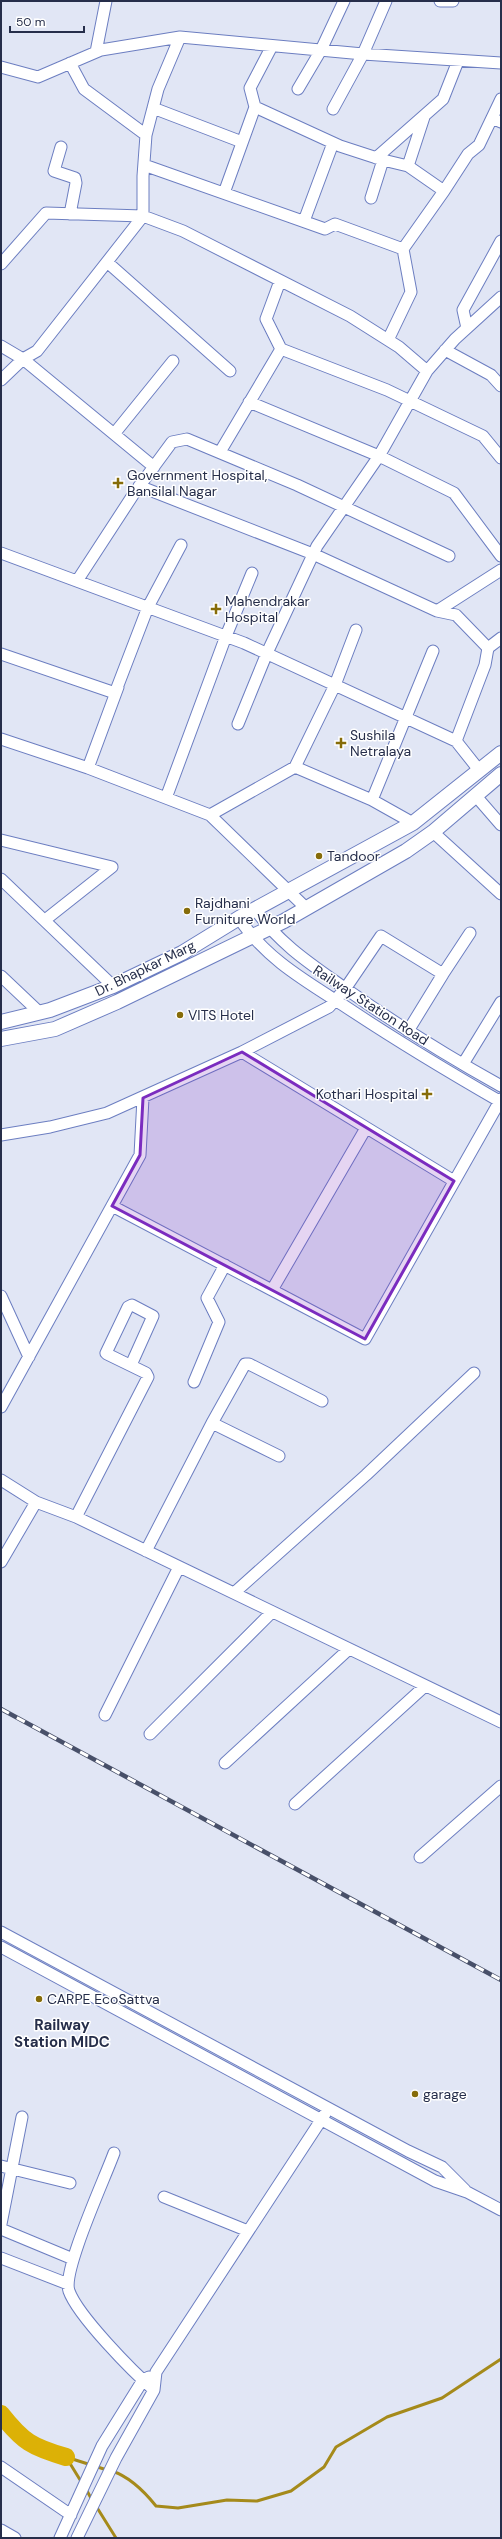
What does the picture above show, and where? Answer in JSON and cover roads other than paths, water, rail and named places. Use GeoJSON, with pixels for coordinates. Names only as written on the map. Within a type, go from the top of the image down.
{"type":"FeatureCollection","features":[{"type":"Feature","properties":{"kind":"main road","name":"Dr. Bhapkar Marg"},"geometry":{"type":"LineString","coordinates":[[1,1022],[39,1012],[114,986],[182,953],[239,918],[413,823],[501,753]]}},
{"type":"Feature","properties":{"kind":"main road","name":"Dr. Bhapkar Marg"},"geometry":{"type":"LineString","coordinates":[[1,1039],[55,1028],[117,1002],[251,937],[306,908],[406,852],[433,832],[501,774]]}},
{"type":"Feature","properties":{"kind":"street"},"geometry":{"type":"LineString","coordinates":[[96,52],[106,1]]}},
{"type":"Feature","properties":{"kind":"street"},"geometry":{"type":"LineString","coordinates":[[298,89],[321,50],[344,1]]}},
{"type":"Feature","properties":{"kind":"street"},"geometry":{"type":"LineString","coordinates":[[334,109],[363,54],[386,1]]}},
{"type":"Feature","properties":{"kind":"street"},"geometry":{"type":"LineString","coordinates":[[440,1],[453,1]]}},
{"type":"Feature","properties":{"kind":"street"},"geometry":{"type":"LineString","coordinates":[[1,380],[23,359],[37,351],[143,216],[146,135],[158,89],[180,37]]}},
{"type":"Feature","properties":{"kind":"street"},"geometry":{"type":"LineString","coordinates":[[1,67],[38,77],[96,52],[180,37],[363,54],[501,64]]}},
{"type":"Feature","properties":{"kind":"street"},"geometry":{"type":"LineString","coordinates":[[224,193],[255,107],[250,88],[272,46]]}},
{"type":"Feature","properties":{"kind":"street"},"geometry":{"type":"LineString","coordinates":[[371,198],[380,159],[443,99],[458,61]]}},
{"type":"Feature","properties":{"kind":"street"},"geometry":{"type":"LineString","coordinates":[[70,63],[84,89],[146,135]]}},
{"type":"Feature","properties":{"kind":"street"},"geometry":{"type":"LineString","coordinates":[[388,340],[411,292],[402,249],[444,191],[468,154],[479,145],[496,120],[501,99]]}},
{"type":"Feature","properties":{"kind":"street"},"geometry":{"type":"LineString","coordinates":[[255,107],[333,143],[380,159],[408,166],[444,191]]}},
{"type":"Feature","properties":{"kind":"street"},"geometry":{"type":"LineString","coordinates":[[153,108],[242,142]]}},
{"type":"Feature","properties":{"kind":"street"},"geometry":{"type":"LineString","coordinates":[[408,166],[424,116]]}},
{"type":"Feature","properties":{"kind":"street"},"geometry":{"type":"LineString","coordinates":[[304,221],[333,143]]}},
{"type":"Feature","properties":{"kind":"street"},"geometry":{"type":"LineString","coordinates":[[61,147],[54,171],[75,178],[76,183],[70,214]]}},
{"type":"Feature","properties":{"kind":"street"},"geometry":{"type":"LineString","coordinates":[[144,165],[325,229],[335,224],[402,249]]}},
{"type":"Feature","properties":{"kind":"street"},"geometry":{"type":"LineString","coordinates":[[1,264],[46,213],[143,216],[239,258],[280,281],[350,316],[388,340],[427,371]]}},
{"type":"Feature","properties":{"kind":"street"},"geometry":{"type":"LineString","coordinates":[[467,328],[463,310],[501,241]]}},
{"type":"Feature","properties":{"kind":"street"},"geometry":{"type":"LineString","coordinates":[[107,262],[230,371]]}},
{"type":"Feature","properties":{"kind":"street"},"geometry":{"type":"LineString","coordinates":[[280,281],[266,319],[281,349],[387,390],[483,436],[501,458]]}},
{"type":"Feature","properties":{"kind":"street"},"geometry":{"type":"LineString","coordinates":[[238,724],[267,653],[313,554],[343,506],[379,456],[411,402],[427,371],[467,328],[501,298]]}},
{"type":"Feature","properties":{"kind":"street"},"geometry":{"type":"LineString","coordinates":[[1,346],[23,359],[154,467]]}},
{"type":"Feature","properties":{"kind":"street"},"geometry":{"type":"LineString","coordinates":[[220,452],[281,349]]}},
{"type":"Feature","properties":{"kind":"street"},"geometry":{"type":"LineString","coordinates":[[445,350],[491,375],[501,386]]}},
{"type":"Feature","properties":{"kind":"street"},"geometry":{"type":"LineString","coordinates":[[114,434],[173,361]]}},
{"type":"Feature","properties":{"kind":"street"},"geometry":{"type":"LineString","coordinates":[[249,402],[379,456],[454,493],[501,556]]}},
{"type":"Feature","properties":{"kind":"street"},"geometry":{"type":"LineString","coordinates":[[77,581],[139,486],[172,442],[187,439],[343,506],[449,556]]}},
{"type":"Feature","properties":{"kind":"street"},"geometry":{"type":"LineString","coordinates":[[139,486],[313,554],[437,611],[456,616],[488,648]]}},
{"type":"Feature","properties":{"kind":"street"},"geometry":{"type":"LineString","coordinates":[[1,654],[115,693],[148,607],[181,545]]}},
{"type":"Feature","properties":{"kind":"street"},"geometry":{"type":"LineString","coordinates":[[3,556],[148,607],[267,653],[456,741],[479,770]]}},
{"type":"Feature","properties":{"kind":"street"},"geometry":{"type":"LineString","coordinates":[[437,611],[501,570]]}},
{"type":"Feature","properties":{"kind":"street"},"geometry":{"type":"LineString","coordinates":[[166,798],[226,636],[252,573]]}},
{"type":"Feature","properties":{"kind":"street"},"geometry":{"type":"LineString","coordinates":[[210,815],[295,767],[335,685],[356,630]]}},
{"type":"Feature","properties":{"kind":"street"},"geometry":{"type":"LineString","coordinates":[[456,741],[485,665],[488,648],[501,638]]}},
{"type":"Feature","properties":{"kind":"street"},"geometry":{"type":"LineString","coordinates":[[372,800],[433,651]]}},
{"type":"Feature","properties":{"kind":"street"},"geometry":{"type":"LineString","coordinates":[[88,768],[119,682]]}},
{"type":"Feature","properties":{"kind":"street"},"geometry":{"type":"LineString","coordinates":[[1,739],[88,768],[210,815],[306,908]]}},
{"type":"Feature","properties":{"kind":"street"},"geometry":{"type":"LineString","coordinates":[[295,767],[372,800],[413,823]]}},
{"type":"Feature","properties":{"kind":"street"},"geometry":{"type":"LineString","coordinates":[[475,795],[501,825]]}},
{"type":"Feature","properties":{"kind":"street"},"geometry":{"type":"LineString","coordinates":[[433,832],[501,894]]}},
{"type":"Feature","properties":{"kind":"street"},"geometry":{"type":"LineString","coordinates":[[1,840],[112,867],[45,920]]}},
{"type":"Feature","properties":{"kind":"street"},"geometry":{"type":"LineString","coordinates":[[1,879],[114,986]]}},
{"type":"Feature","properties":{"kind":"street","name":"Railway Station Road"},"geometry":{"type":"LineString","coordinates":[[255,909],[268,928],[307,962],[408,1031],[501,1086]]}},
{"type":"Feature","properties":{"kind":"street","name":"Railway Station Road"},"geometry":{"type":"LineString","coordinates":[[239,918],[251,937],[273,958],[412,1051],[501,1100]]}},
{"type":"Feature","properties":{"kind":"street"},"geometry":{"type":"LineString","coordinates":[[408,1031],[470,933]]}},
{"type":"Feature","properties":{"kind":"street"},"geometry":{"type":"LineString","coordinates":[[1,1135],[50,1127],[100,1114],[143,1098],[242,1052],[329,1007],[336,1001],[381,936],[443,974]]}},
{"type":"Feature","properties":{"kind":"street"},"geometry":{"type":"LineString","coordinates":[[1,976],[39,1012]]}},
{"type":"Feature","properties":{"kind":"street"},"geometry":{"type":"LineString","coordinates":[[464,1064],[501,1002]]}},
{"type":"Feature","properties":{"kind":"street"},"geometry":{"type":"LineString","coordinates":[[242,1052],[454,1181]]}},
{"type":"Feature","properties":{"kind":"street"},"geometry":{"type":"LineString","coordinates":[[1,1407],[140,1155],[143,1098]]}},
{"type":"Feature","properties":{"kind":"street"},"geometry":{"type":"LineString","coordinates":[[112,1206],[365,1339],[501,1100]]}},
{"type":"Feature","properties":{"kind":"street"},"geometry":{"type":"LineString","coordinates":[[272,1290],[366,1128]]}},
{"type":"Feature","properties":{"kind":"street"},"geometry":{"type":"LineString","coordinates":[[194,1382],[219,1322],[207,1298],[226,1265]]}},
{"type":"Feature","properties":{"kind":"street"},"geometry":{"type":"LineString","coordinates":[[1,1296],[28,1357]]}},
{"type":"Feature","properties":{"kind":"street"},"geometry":{"type":"LineString","coordinates":[[76,1517],[148,1377],[146,1373],[130,1365],[106,1353],[128,1307],[132,1306],[153,1316],[130,1365]]}},
{"type":"Feature","properties":{"kind":"street"},"geometry":{"type":"LineString","coordinates":[[146,1551],[212,1423],[245,1364],[249,1364],[322,1401]]}},
{"type":"Feature","properties":{"kind":"street"},"geometry":{"type":"LineString","coordinates":[[234,1593],[366,1475],[474,1374]]}},
{"type":"Feature","properties":{"kind":"street"},"geometry":{"type":"LineString","coordinates":[[212,1423],[279,1456]]}},
{"type":"Feature","properties":{"kind":"street"},"geometry":{"type":"LineString","coordinates":[[1,1480],[36,1502],[76,1517],[501,1722]]}},
{"type":"Feature","properties":{"kind":"street"},"geometry":{"type":"LineString","coordinates":[[1,1562],[36,1502]]}},
{"type":"Feature","properties":{"kind":"street"},"geometry":{"type":"LineString","coordinates":[[105,1715],[179,1567]]}},
{"type":"Feature","properties":{"kind":"street"},"geometry":{"type":"LineString","coordinates":[[150,1734],[272,1612]]}},
{"type":"Feature","properties":{"kind":"street"},"geometry":{"type":"LineString","coordinates":[[225,1762],[349,1649]]}},
{"type":"Feature","properties":{"kind":"street"},"geometry":{"type":"LineString","coordinates":[[294,1804],[425,1686]]}},
{"type":"Feature","properties":{"kind":"street"},"geometry":{"type":"LineString","coordinates":[[420,1857],[501,1786]]}},
{"type":"Feature","properties":{"kind":"street"},"geometry":{"type":"LineString","coordinates":[[1,1932],[329,2109],[442,2167],[467,2192]]}},
{"type":"Feature","properties":{"kind":"street"},"geometry":{"type":"LineString","coordinates":[[1,1947],[435,2181],[467,2192],[501,2210]]}},
{"type":"Feature","properties":{"kind":"street"},"geometry":{"type":"LineString","coordinates":[[60,2538],[102,2446],[143,2380],[156,2372],[329,2109]]}},
{"type":"Feature","properties":{"kind":"street"},"geometry":{"type":"LineString","coordinates":[[1,2224],[6,2168],[22,2117]]}},
{"type":"Feature","properties":{"kind":"street"},"geometry":{"type":"LineString","coordinates":[[114,2153],[73,2259],[68,2277],[69,2291],[87,2320],[154,2390]]}},
{"type":"Feature","properties":{"kind":"street"},"geometry":{"type":"LineString","coordinates":[[6,2168],[70,2183]]}},
{"type":"Feature","properties":{"kind":"street"},"geometry":{"type":"LineString","coordinates":[[164,2197],[248,2231]]}},
{"type":"Feature","properties":{"kind":"street"},"geometry":{"type":"LineString","coordinates":[[1,2228],[73,2259]]}},
{"type":"Feature","properties":{"kind":"street"},"geometry":{"type":"LineString","coordinates":[[1,2258],[68,2284]]}},
{"type":"Feature","properties":{"kind":"street"},"geometry":{"type":"LineString","coordinates":[[77,2538],[116,2458],[154,2390],[156,2372]]}},
{"type":"Feature","properties":{"kind":"street"},"geometry":{"type":"LineString","coordinates":[[1,2467],[71,2515]]}},
{"type":"Feature","properties":{"kind":"street"},"geometry":{"type":"LineString","coordinates":[[1,2530],[15,2538]]}},
{"type":"Feature","properties":{"kind":"waterway"},"geometry":{"type":"LineString","coordinates":[[112,2471],[125,2477],[136,2485],[156,2506],[178,2508],[227,2500],[257,2501],[291,2491],[324,2467],[336,2447],[387,2417],[442,2398],[501,2359]]}},
{"type":"Feature","properties":{"kind":"waterway"},"geometry":{"type":"LineString","coordinates":[[1,2414],[16,2431],[29,2442],[45,2450],[66,2457]]}},
{"type":"Feature","properties":{"kind":"waterway"},"geometry":{"type":"LineString","coordinates":[[66,2457],[107,2470]]}},
{"type":"Feature","properties":{"kind":"waterway"},"geometry":{"type":"LineString","coordinates":[[66,2457],[82,2483]]}},
{"type":"Feature","properties":{"kind":"waterway"},"geometry":{"type":"LineString","coordinates":[[86,2489],[92,2500]]}},
{"type":"Feature","properties":{"kind":"waterway"},"geometry":{"type":"LineString","coordinates":[[96,2506],[116,2538]]}},
{"type":"Feature","properties":{"kind":"railway"},"geometry":{"type":"LineString","coordinates":[[1,1709],[501,1980]]}},
{"type":"Feature","properties":{"kind":"place","name":"Government Hospital, Bansilal Nagar"},"geometry":{"type":"Point","coordinates":[118,483]}},
{"type":"Feature","properties":{"kind":"place","name":"Mahendrakar Hospital"},"geometry":{"type":"Point","coordinates":[216,609]}},
{"type":"Feature","properties":{"kind":"place","name":"Sushila Netralaya"},"geometry":{"type":"Point","coordinates":[341,743]}},
{"type":"Feature","properties":{"kind":"place","name":"Tandoor"},"geometry":{"type":"Point","coordinates":[319,856]}},
{"type":"Feature","properties":{"kind":"place","name":"Rajdhani Furniture World"},"geometry":{"type":"Point","coordinates":[187,911]}},
{"type":"Feature","properties":{"kind":"place","name":"VITS Hotel"},"geometry":{"type":"Point","coordinates":[180,1015]}},
{"type":"Feature","properties":{"kind":"place","name":"Kothari Hospital"},"geometry":{"type":"Point","coordinates":[427,1094]}},
{"type":"Feature","properties":{"kind":"place","name":"CARPE EcoSattva"},"geometry":{"type":"Point","coordinates":[39,1999]}},
{"type":"Feature","properties":{"kind":"place","name":"garage"},"geometry":{"type":"Point","coordinates":[415,2094]}},
{"type":"Feature","properties":{"kind":"district","name":"Railway Station MIDC"},"geometry":{"type":"Point","coordinates":[62,2034]}}]}
